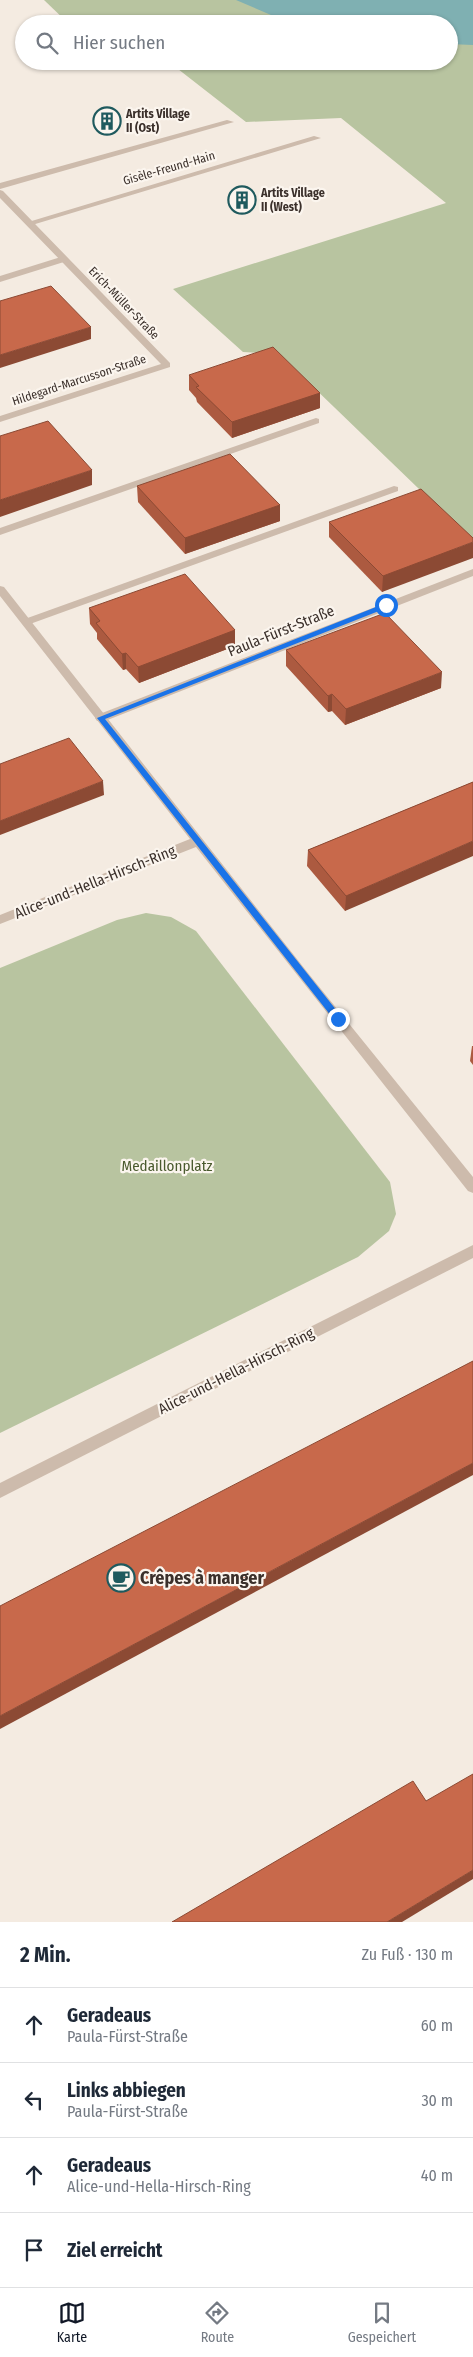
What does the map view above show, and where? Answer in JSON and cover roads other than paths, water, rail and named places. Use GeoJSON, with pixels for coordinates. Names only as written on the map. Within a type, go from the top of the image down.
{"type":"FeatureCollection","features":[{"type":"Feature","properties":{"kind":"street","name":"Gisèle-Freund-Hain"},"geometry":{"type":"LineString","coordinates":[[0,186],[230,122]]}},
{"type":"Feature","properties":{"kind":"street","name":"Gisèle-Freund-Hain"},"geometry":{"type":"LineString","coordinates":[[29,223],[317,138]]}},
{"type":"Feature","properties":{"kind":"street","name":"Erich-Müller-Straße"},"geometry":{"type":"LineString","coordinates":[[0,193],[167,365]]}},
{"type":"Feature","properties":{"kind":"street"},"geometry":{"type":"LineString","coordinates":[[0,279],[64,258]]}},
{"type":"Feature","properties":{"kind":"street","name":"Hildegard-Marcusson-Straße"},"geometry":{"type":"LineString","coordinates":[[0,419],[167,365]]}},
{"type":"Feature","properties":{"kind":"street"},"geometry":{"type":"LineString","coordinates":[[0,532],[316,422]]}},
{"type":"Feature","properties":{"kind":"street"},"geometry":{"type":"LineString","coordinates":[[26,622],[394,490]]}},
{"type":"Feature","properties":{"kind":"street","name":"Paula-Fürst-Straße"},"geometry":{"type":"LineString","coordinates":[[101,718],[473,572]]}},
{"type":"Feature","properties":{"kind":"street"},"geometry":{"type":"LineString","coordinates":[[0,588],[473,1187]]}},
{"type":"Feature","properties":{"kind":"street","name":"Alice-und-Hella-Hirsch-Ring"},"geometry":{"type":"LineString","coordinates":[[0,920],[198,841]]}},
{"type":"Feature","properties":{"kind":"street","name":"Alice-und-Hella-Hirsch-Ring"},"geometry":{"type":"LineString","coordinates":[[0,1491],[473,1251]]}},
{"type":"Feature","properties":{"kind":"water"},"geometry":{"type":"Polygon","coordinates":[[[236,0],[473,0],[473,45],[458,44],[458,15],[271,15],[236,0]]]}},
{"type":"Feature","properties":{"kind":"place","name":"Artits Village II (Ost)"},"geometry":{"type":"Point","coordinates":[107,121]}},
{"type":"Feature","properties":{"kind":"place","name":"Artits Village II (West)"},"geometry":{"type":"Point","coordinates":[242,200]}},
{"type":"Feature","properties":{"kind":"place","name":"Crêpes à manger"},"geometry":{"type":"Point","coordinates":[121,1578]}},
{"type":"Feature","properties":{"kind":"park label","name":"Medaillonplatz"},"geometry":{"type":"Point","coordinates":[167,1166]}}]}
